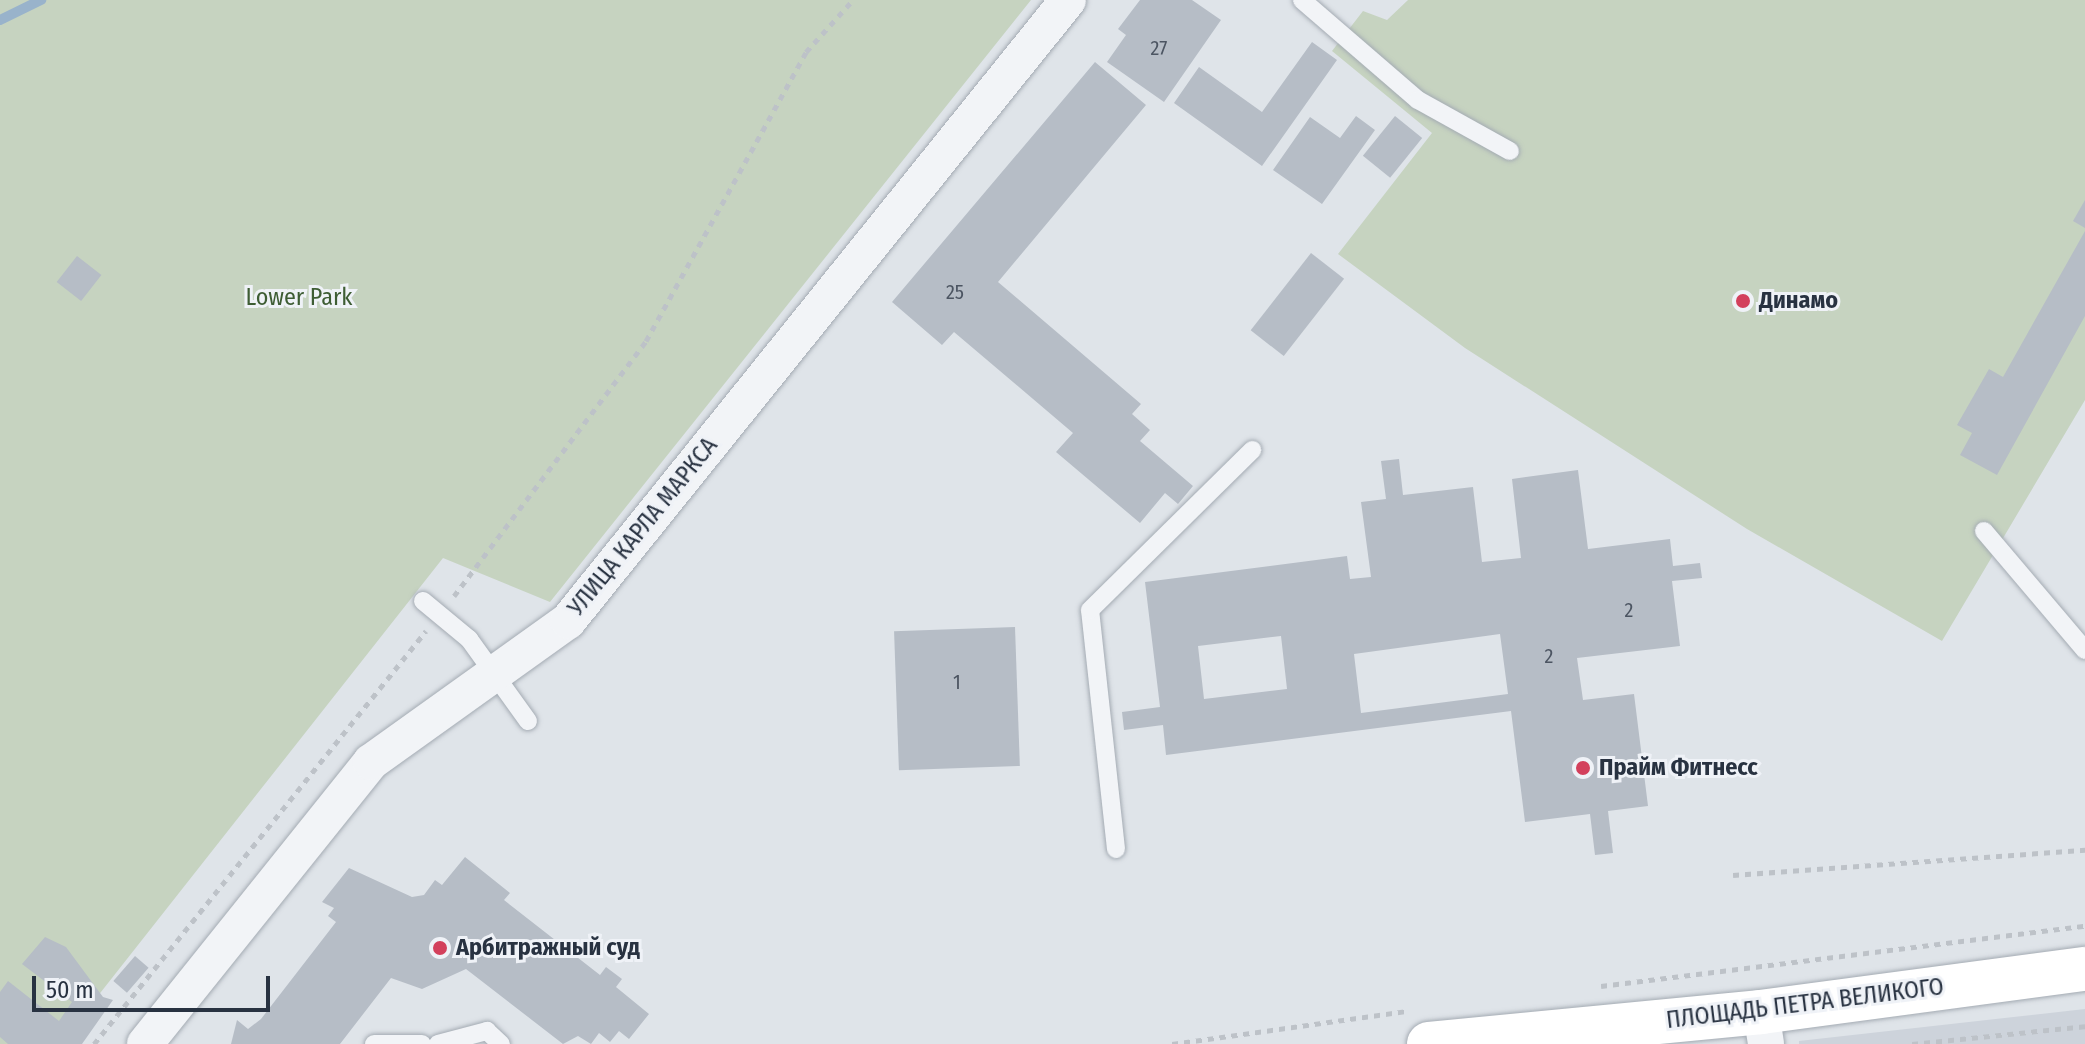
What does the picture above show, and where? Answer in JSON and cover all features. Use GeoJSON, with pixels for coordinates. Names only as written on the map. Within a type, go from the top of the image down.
{"type":"FeatureCollection","features":[{"type":"Feature","properties":{"kind":"main road","name":"ПЛОЩАДЬ ПЕТРА ВЕЛИКОГО"},"geometry":{"type":"LineString","coordinates":[[1429,1044],[1763,1028],[2085,969]]}},
{"type":"Feature","properties":{"kind":"street","name":"УЛИЦА КАРЛА МАРКСА"},"geometry":{"type":"LineString","coordinates":[[145,1044],[371,762],[568,621],[1068,0]]}},
{"type":"Feature","properties":{"kind":"lane"},"geometry":{"type":"LineString","coordinates":[[1302,0],[1418,100],[1510,151]]}},
{"type":"Feature","properties":{"kind":"lane"},"geometry":{"type":"LineString","coordinates":[[1116,849],[1090,610],[1252,450]]}},
{"type":"Feature","properties":{"kind":"lane"},"geometry":{"type":"LineString","coordinates":[[1984,531],[2085,650]]}},
{"type":"Feature","properties":{"kind":"lane"},"geometry":{"type":"LineString","coordinates":[[423,601],[469,639],[528,721]]}},
{"type":"Feature","properties":{"kind":"lane"},"geometry":{"type":"LineString","coordinates":[[438,1044],[487,1031],[501,1044]]}},
{"type":"Feature","properties":{"kind":"lane"},"geometry":{"type":"LineString","coordinates":[[374,1044],[422,1044]]}},
{"type":"Feature","properties":{"kind":"path"},"geometry":{"type":"LineString","coordinates":[[449,603],[646,341],[806,52],[853,0]]}},
{"type":"Feature","properties":{"kind":"path"},"geometry":{"type":"LineString","coordinates":[[94,1044],[429,627]]}},
{"type":"Feature","properties":{"kind":"path"},"geometry":{"type":"LineString","coordinates":[[1733,875],[2085,850]]}},
{"type":"Feature","properties":{"kind":"path"},"geometry":{"type":"LineString","coordinates":[[1912,1044],[2085,1026]]}},
{"type":"Feature","properties":{"kind":"shaded area"},"geometry":{"type":"Polygon","coordinates":[[[2085,1009],[2085,1044],[1799,1044],[1799,1041],[2085,1009]]]}},
{"type":"Feature","properties":{"kind":"green space","name":"Lower Park"},"geometry":{"type":"Polygon","coordinates":[[[0,0],[1031,0],[550,602],[443,558],[60,1044],[0,1044],[0,0]]]}},
{"type":"Feature","properties":{"kind":"green space","name":"Динамо"},"geometry":{"type":"Polygon","coordinates":[[[1408,0],[2085,0],[2085,400],[1942,641],[1747,529],[1465,348],[1338,254],[1432,133],[1332,51],[1363,11],[1387,20],[1408,0]]]}},
{"type":"Feature","properties":{"kind":"building"},"geometry":{"type":"Polygon","coordinates":[[[1140,0],[1192,0],[1221,20],[1164,102],[1107,62],[1126,35],[1118,29],[1140,0]]]}},
{"type":"Feature","properties":{"kind":"building"},"geometry":{"type":"Polygon","coordinates":[[[1312,42],[1337,60],[1262,166],[1174,103],[1199,67],[1262,112],[1312,42]]]}},
{"type":"Feature","properties":{"kind":"building"},"geometry":{"type":"Polygon","coordinates":[[[1095,62],[1146,105],[998,282],[1141,404],[1132,414],[1150,430],[1140,441],[1193,486],[1178,504],[1165,493],[1140,523],[1056,452],[1073,433],[954,332],[942,345],[892,302],[1095,62]]]}},
{"type":"Feature","properties":{"kind":"building"},"geometry":{"type":"Polygon","coordinates":[[[1356,116],[1375,130],[1322,204],[1273,170],[1310,117],[1340,138],[1356,116]]]}},
{"type":"Feature","properties":{"kind":"building"},"geometry":{"type":"Polygon","coordinates":[[[1395,116],[1422,138],[1390,178],[1363,156],[1395,116]]]}},
{"type":"Feature","properties":{"kind":"building"},"geometry":{"type":"Polygon","coordinates":[[[2085,200],[2085,228],[2073,221],[2085,200]]]}},
{"type":"Feature","properties":{"kind":"building"},"geometry":{"type":"Polygon","coordinates":[[[2085,231],[2085,316],[1997,475],[1960,455],[1972,433],[1957,425],[1989,369],[2003,377],[2085,231]]]}},
{"type":"Feature","properties":{"kind":"building"},"geometry":{"type":"Polygon","coordinates":[[[1311,253],[1344,279],[1284,356],[1251,330],[1311,253]]]}},
{"type":"Feature","properties":{"kind":"building"},"geometry":{"type":"Polygon","coordinates":[[[77,256],[101,275],[81,301],[57,282],[77,256]]]}},
{"type":"Feature","properties":{"kind":"building"},"geometry":{"type":"Polygon","coordinates":[[[1399,459],[1403,495],[1473,487],[1482,562],[1521,558],[1512,479],[1578,470],[1588,549],[1670,539],[1673,566],[1700,563],[1702,578],[1672,581],[1680,646],[1577,658],[1583,700],[1634,694],[1648,806],[1608,811],[1613,853],[1595,855],[1590,814],[1525,822],[1511,711],[1166,755],[1163,725],[1124,730],[1122,712],[1160,707],[1145,582],[1347,556],[1350,579],[1371,577],[1361,502],[1386,499],[1381,461],[1399,459]],[[1500,634],[1354,654],[1361,713],[1508,694],[1500,634]],[[1281,636],[1198,646],[1204,699],[1287,689],[1281,636]]]}},
{"type":"Feature","properties":{"kind":"building"},"geometry":{"type":"Polygon","coordinates":[[[1015,627],[1020,766],[899,770],[894,631],[1015,627]]]}},
{"type":"Feature","properties":{"kind":"building","name":"Арбитражный суд"},"geometry":{"type":"Polygon","coordinates":[[[465,857],[510,893],[504,900],[600,975],[606,967],[622,979],[616,987],[649,1014],[629,1039],[619,1031],[610,1042],[599,1033],[591,1044],[578,1036],[563,1044],[466,969],[422,989],[391,978],[340,1044],[231,1044],[237,1020],[248,1029],[261,1019],[336,922],[328,916],[334,908],[322,902],[349,868],[412,897],[424,895],[435,880],[442,885],[465,857]]]}},
{"type":"Feature","properties":{"kind":"building"},"geometry":{"type":"Polygon","coordinates":[[[45,937],[66,947],[103,997],[113,1000],[82,1044],[8,1044],[0,1037],[0,992],[8,981],[59,1021],[72,1002],[22,964],[45,937]]]}},
{"type":"Feature","properties":{"kind":"building"},"geometry":{"type":"Polygon","coordinates":[[[135,956],[149,968],[127,993],[113,981],[135,956]]]}},
{"type":"Feature","properties":{"kind":"waterway"},"geometry":{"type":"LineString","coordinates":[[0,20],[41,0]]}},
{"type":"Feature","properties":{"kind":"place","name":"Динамо"},"geometry":{"type":"Point","coordinates":[1743,301]}},
{"type":"Feature","properties":{"kind":"place","name":"Прайм Фитнесс"},"geometry":{"type":"Point","coordinates":[1583,768]}},
{"type":"Feature","properties":{"kind":"place","name":"Арбитражный суд"},"geometry":{"type":"Point","coordinates":[440,948]}}]}
